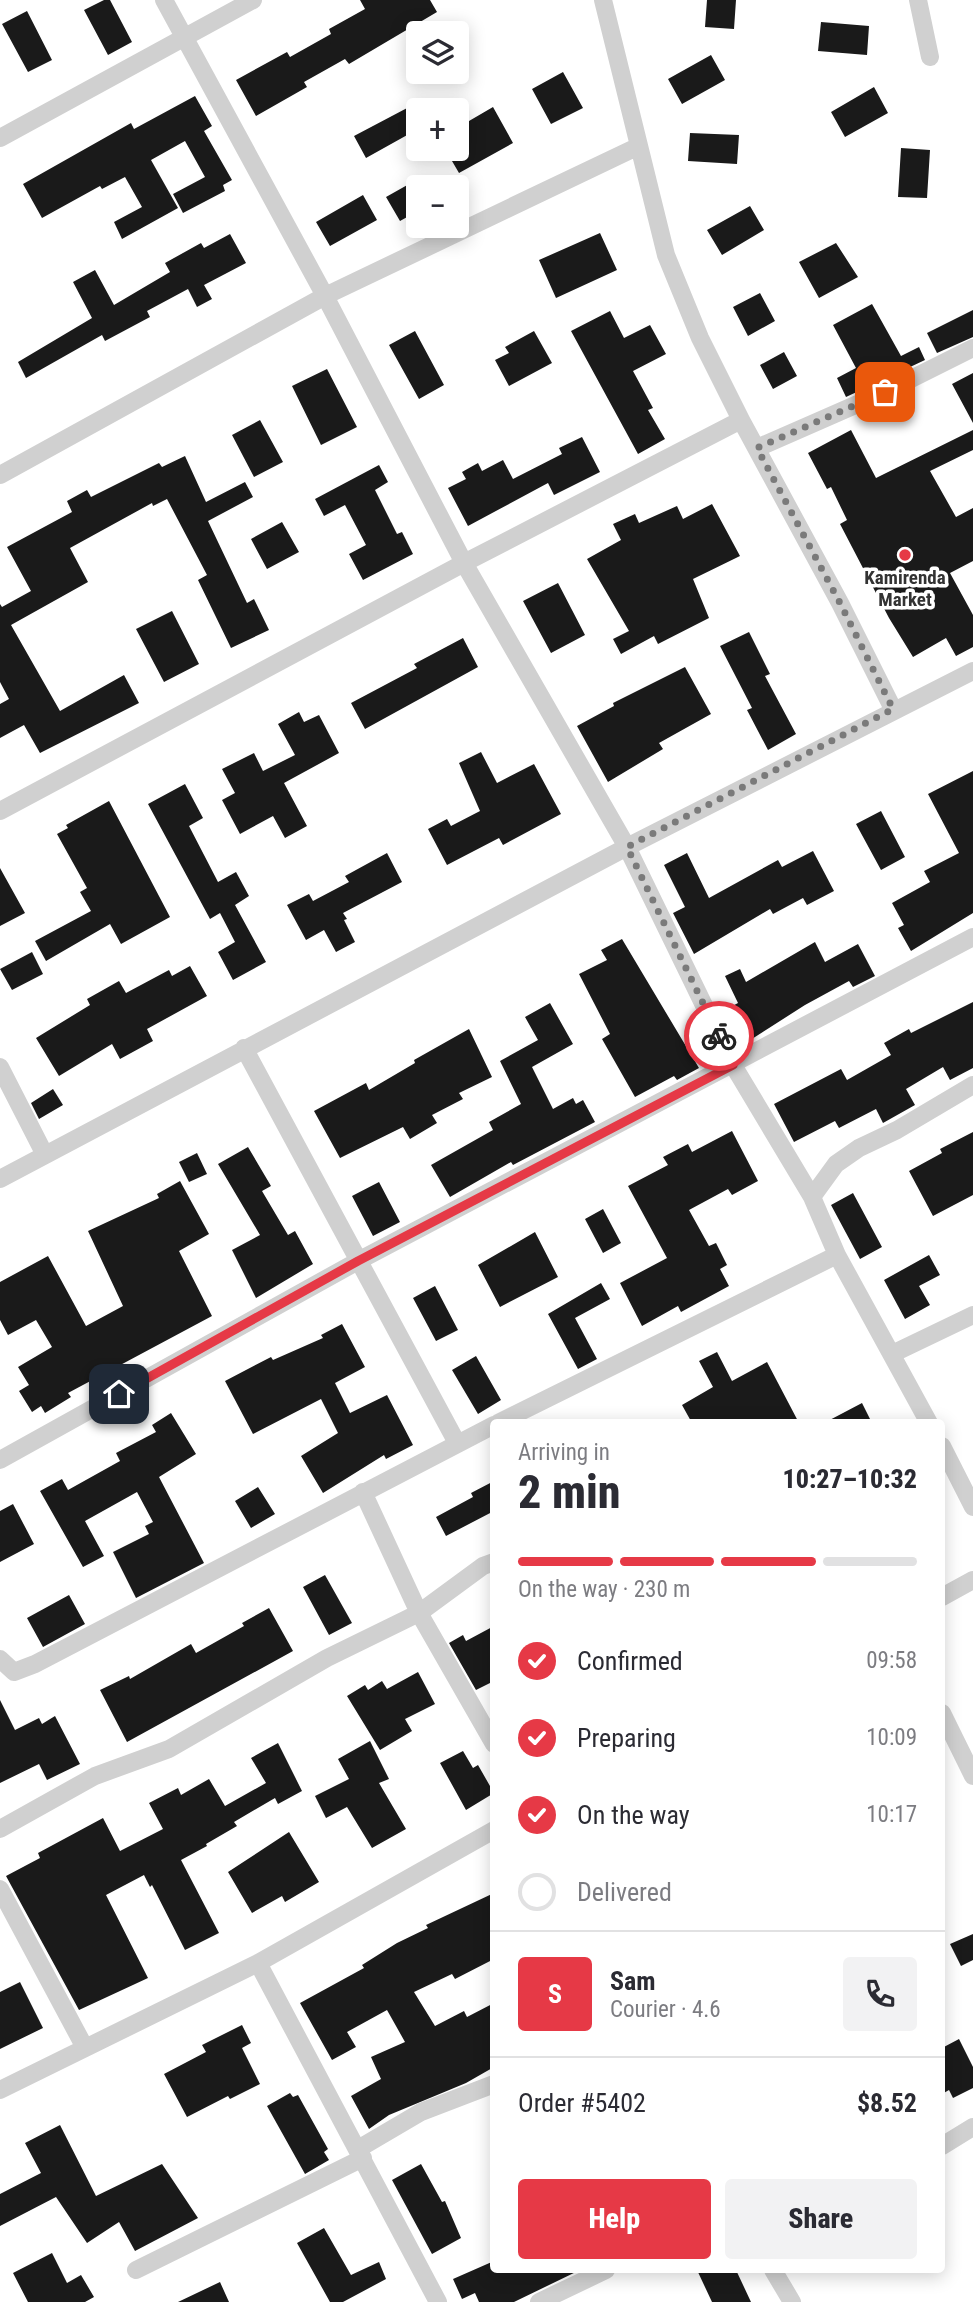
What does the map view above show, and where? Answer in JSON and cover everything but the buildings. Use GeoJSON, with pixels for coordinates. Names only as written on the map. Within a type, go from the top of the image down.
{"type":"FeatureCollection","features":[{"type":"Feature","properties":{"kind":"street"},"geometry":{"type":"LineString","coordinates":[[164,0],[325,296],[464,563],[627,847],[733,1065],[812,1197],[837,1255],[894,1353],[927,1419]]}},
{"type":"Feature","properties":{"kind":"street"},"geometry":{"type":"LineString","coordinates":[[0,138],[253,0]]}},
{"type":"Feature","properties":{"kind":"street"},"geometry":{"type":"LineString","coordinates":[[603,0],[666,255],[701,338],[741,420],[840,603],[893,709]]}},
{"type":"Feature","properties":{"kind":"street"},"geometry":{"type":"LineString","coordinates":[[918,0],[930,57]]}},
{"type":"Feature","properties":{"kind":"street"},"geometry":{"type":"LineString","coordinates":[[0,475],[325,296],[639,146]]}},
{"type":"Feature","properties":{"kind":"street"},"geometry":{"type":"LineString","coordinates":[[757,448],[885,392],[973,348]]}},
{"type":"Feature","properties":{"kind":"street"},"geometry":{"type":"LineString","coordinates":[[0,811],[464,563],[741,420]]}},
{"type":"Feature","properties":{"kind":"street"},"geometry":{"type":"LineString","coordinates":[[0,1179],[627,847],[893,709],[973,671]]}},
{"type":"Feature","properties":{"kind":"street"},"geometry":{"type":"LineString","coordinates":[[0,1460],[358,1261],[973,937]]}},
{"type":"Feature","properties":{"kind":"street"},"geometry":{"type":"LineString","coordinates":[[244,1048],[457,1443]]}},
{"type":"Feature","properties":{"kind":"street"},"geometry":{"type":"LineString","coordinates":[[0,1067],[44,1155]]}},
{"type":"Feature","properties":{"kind":"street"},"geometry":{"type":"LineString","coordinates":[[812,1197],[836,1164],[859,1148],[897,1130],[973,1085]]}},
{"type":"Feature","properties":{"kind":"street"},"geometry":{"type":"LineString","coordinates":[[506,1419],[837,1255]]}},
{"type":"Feature","properties":{"kind":"street"},"geometry":{"type":"LineString","coordinates":[[894,1353],[973,1315]]}},
{"type":"Feature","properties":{"kind":"street"},"geometry":{"type":"LineString","coordinates":[[0,1659],[14,1672],[35,1664],[490,1427]]}},
{"type":"Feature","properties":{"kind":"street"},"geometry":{"type":"LineString","coordinates":[[945,1452],[973,1507]]}},
{"type":"Feature","properties":{"kind":"street"},"geometry":{"type":"LineString","coordinates":[[363,1492],[419,1612],[490,1737]]}},
{"type":"Feature","properties":{"kind":"street"},"geometry":{"type":"LineString","coordinates":[[0,1829],[95,1776],[169,1749],[315,1664],[419,1612],[490,1563]]}},
{"type":"Feature","properties":{"kind":"street"},"geometry":{"type":"LineString","coordinates":[[945,1595],[973,1580]]}},
{"type":"Feature","properties":{"kind":"street"},"geometry":{"type":"LineString","coordinates":[[945,1719],[973,1776]]}},
{"type":"Feature","properties":{"kind":"street"},"geometry":{"type":"LineString","coordinates":[[0,2090],[84,2046],[258,1963],[490,1832]]}},
{"type":"Feature","properties":{"kind":"street"},"geometry":{"type":"LineString","coordinates":[[0,1889],[84,2046]]}},
{"type":"Feature","properties":{"kind":"street"},"geometry":{"type":"LineString","coordinates":[[258,1963],[438,2302]]}},
{"type":"Feature","properties":{"kind":"street"},"geometry":{"type":"LineString","coordinates":[[136,2270],[361,2154],[421,2112],[490,2086]]}},
{"type":"Feature","properties":{"kind":"street"},"geometry":{"type":"LineString","coordinates":[[945,2144],[973,2127]]}},
{"type":"Feature","properties":{"kind":"street"},"geometry":{"type":"LineString","coordinates":[[539,2302],[600,2273]]}},
{"type":"Feature","properties":{"kind":"street"},"geometry":{"type":"LineString","coordinates":[[775,2273],[792,2302]]}},
{"type":"Feature","properties":{"kind":"way so far"},"geometry":{"type":"LineString","coordinates":[[719,1036],[627,847],[893,709],[757,448],[885,392]]}},
{"type":"Feature","properties":{"kind":"place","name":"Kamirenda Market"},"geometry":{"type":"Point","coordinates":[905,555]}},
{"type":"Feature","properties":{"kind":"route"},"geometry":{"type":"LineString","coordinates":[[119,1394],[358,1261],[733,1065],[719,1036]]}}]}
